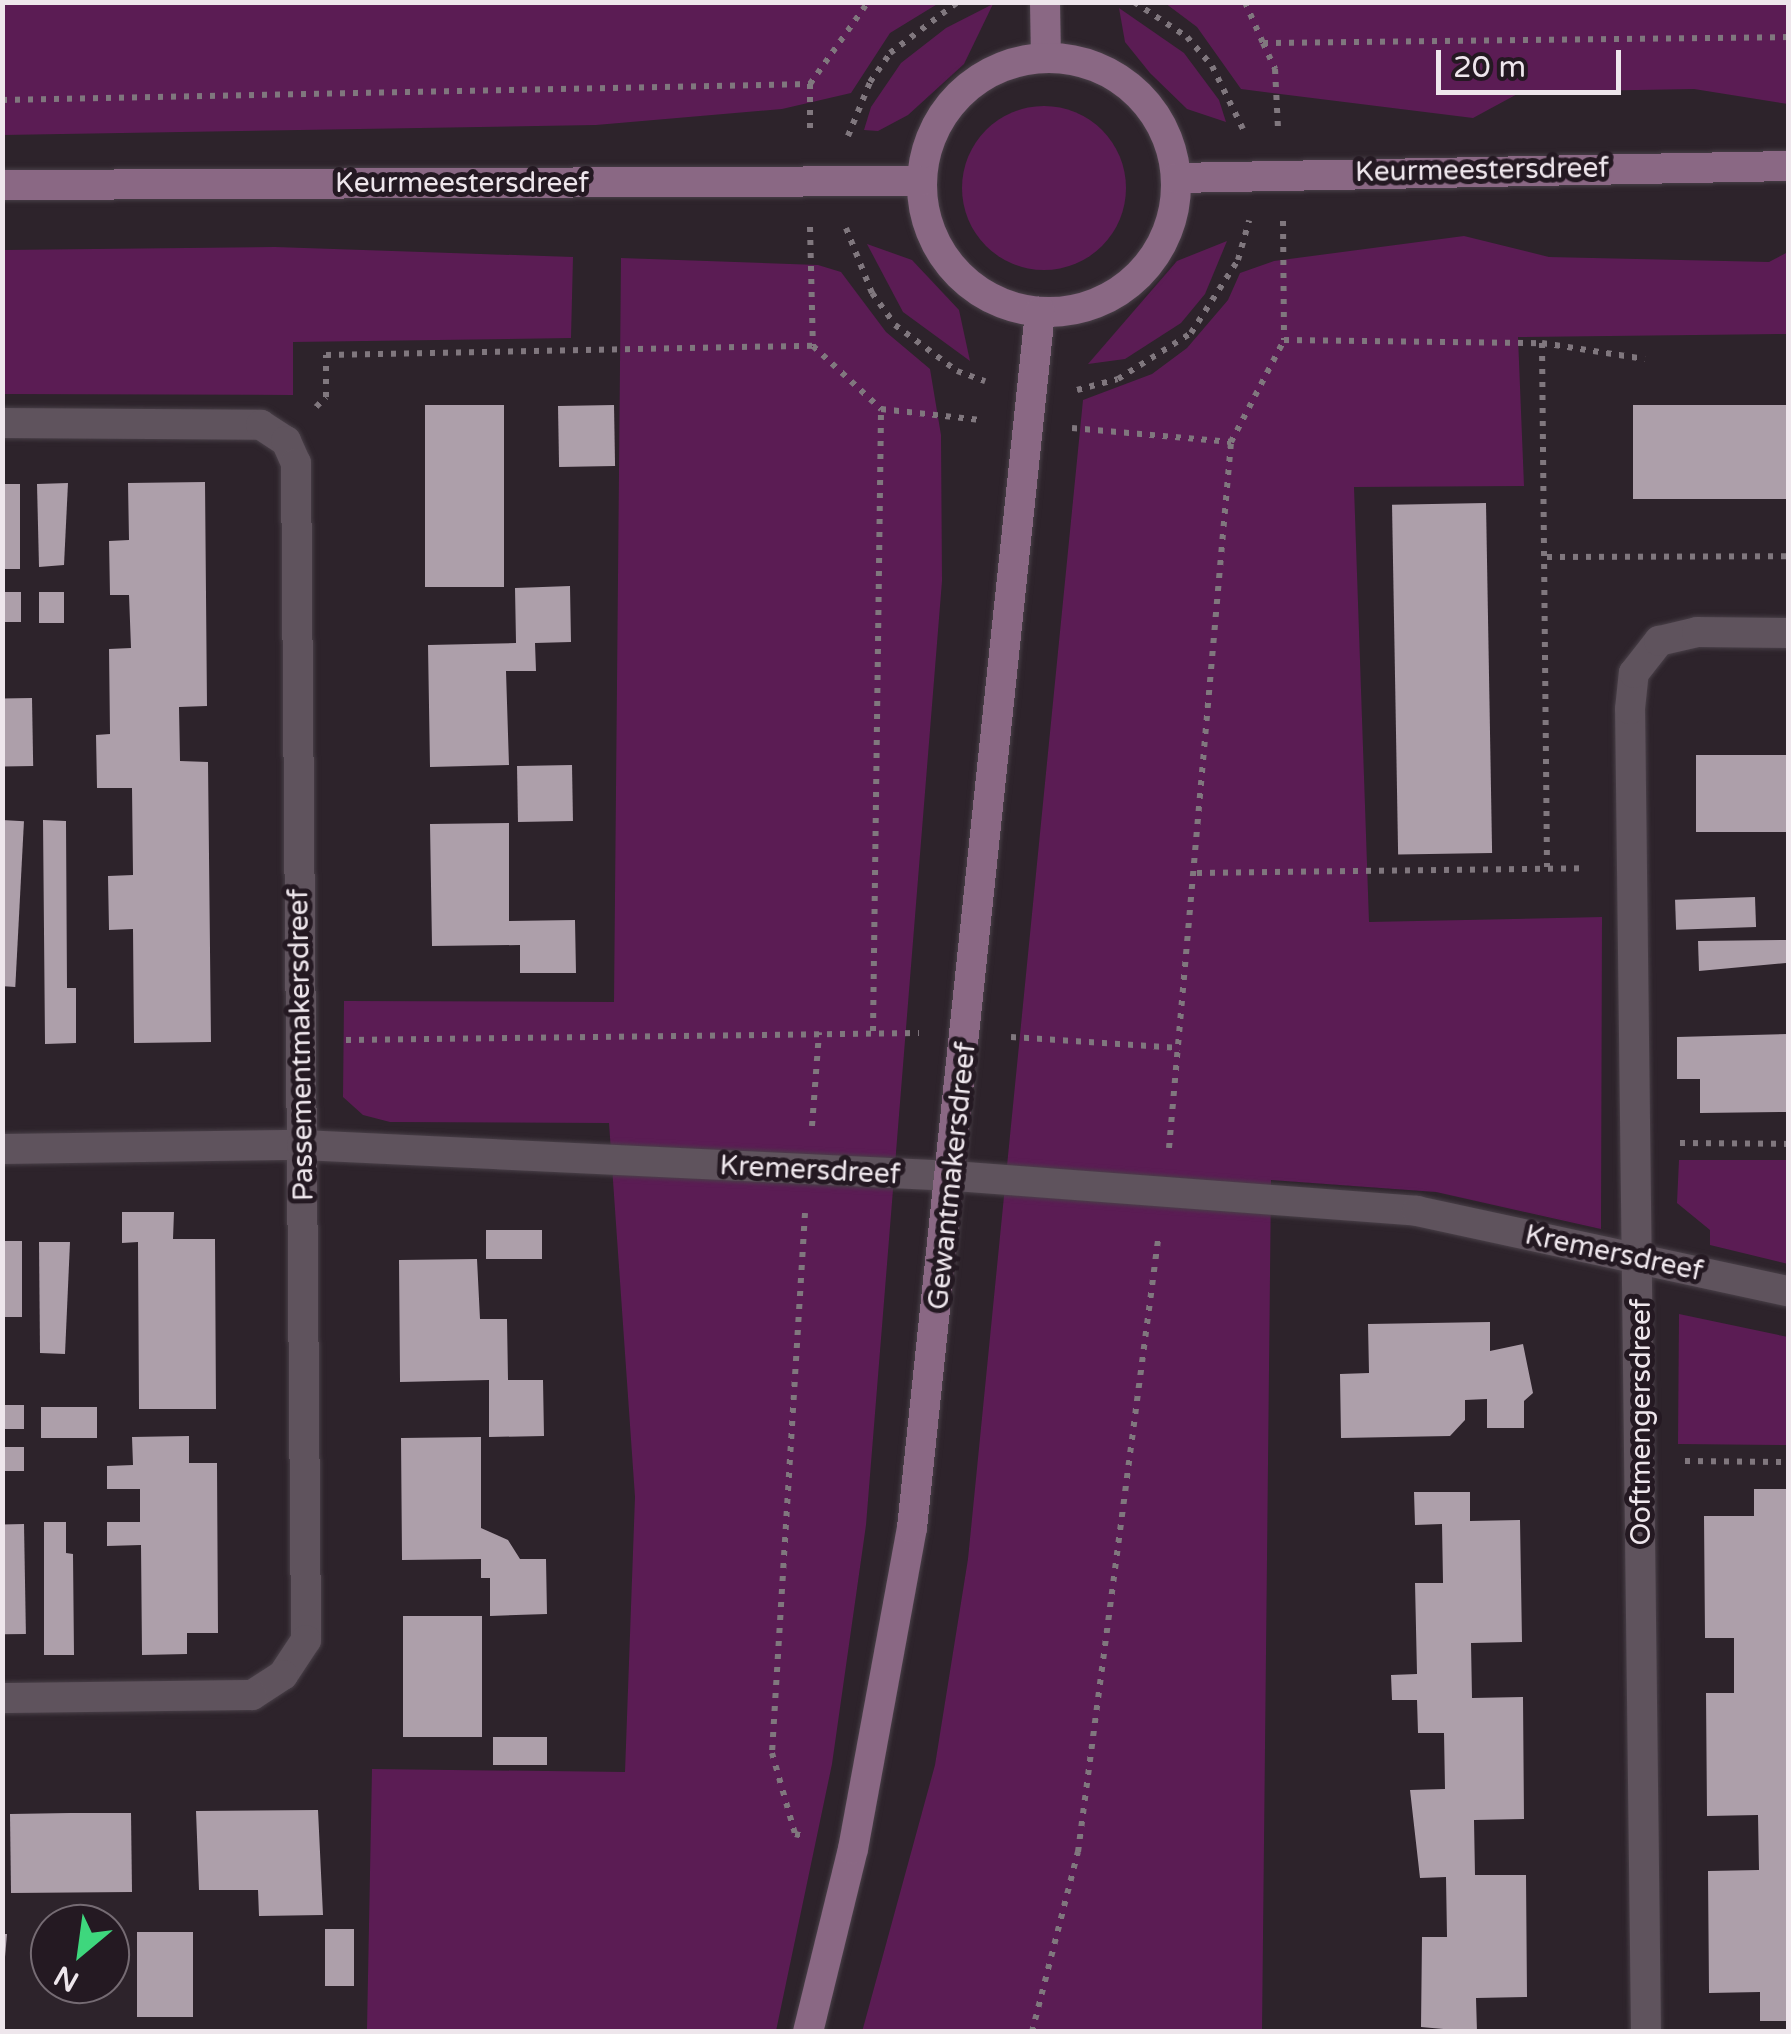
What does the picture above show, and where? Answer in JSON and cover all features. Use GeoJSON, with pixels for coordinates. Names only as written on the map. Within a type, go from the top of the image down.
{"type":"FeatureCollection","features":[{"type":"Feature","properties":{"kind":"street"},"geometry":{"type":"LineString","coordinates":[[1044,2],[1046,58]]}},
{"type":"Feature","properties":{"kind":"street"},"geometry":{"type":"LineString","coordinates":[[1046,58],[1096,67],[1139,95],[1160,123],[1176,178],[1169,229],[1146,268],[1109,298],[1040,312],[999,303],[952,268],[925,217],[922,181],[936,126],[959,94],[1006,65],[1046,58]]}},
{"type":"Feature","properties":{"kind":"street","name":"Keurmeestersdreef"},"geometry":{"type":"LineString","coordinates":[[1176,178],[1788,166]]}},
{"type":"Feature","properties":{"kind":"street","name":"Keurmeestersdreef"},"geometry":{"type":"LineString","coordinates":[[2,185],[922,181]]}},
{"type":"Feature","properties":{"kind":"street","name":"Gewantmakersdreef"},"geometry":{"type":"LineString","coordinates":[[808,2032],[853,1849],[912,1528],[954,1176],[1040,312]]}},
{"type":"Feature","properties":{"kind":"street"},"geometry":{"type":"LineString","coordinates":[[2,423],[273,433]]}},
{"type":"Feature","properties":{"kind":"street","name":"Passementmakersdreef"},"geometry":{"type":"LineString","coordinates":[[2,1698],[252,1696],[283,1675],[306,1640],[296,463],[273,433]]}},
{"type":"Feature","properties":{"kind":"street","name":"Ooftmengersdreef"},"geometry":{"type":"LineString","coordinates":[[1646,2032],[1640,1258],[1632,868],[1634,674],[1660,641],[1698,632],[1788,633]]}},
{"type":"Feature","properties":{"kind":"street","name":"Kremersdreef"},"geometry":{"type":"LineString","coordinates":[[2,1148],[302,1145],[954,1176],[1418,1211],[1788,1292]]}},
{"type":"Feature","properties":{"kind":"path"},"geometry":{"type":"LineString","coordinates":[[868,2],[810,84],[826,183],[855,258],[894,325],[957,371],[1032,392],[1118,379],[1191,333],[1238,260],[1266,174],[1212,66],[1186,37],[1134,2]]}},
{"type":"Feature","properties":{"kind":"path"},"geometry":{"type":"LineString","coordinates":[[813,346],[826,183],[855,114],[870,82],[915,30],[958,2]]}},
{"type":"Feature","properties":{"kind":"path"},"geometry":{"type":"LineString","coordinates":[[1032,2032],[1078,1852],[1164,1192],[1198,873],[1230,442],[1284,340],[1266,174],[1275,69],[1245,2]]}},
{"type":"Feature","properties":{"kind":"path"},"geometry":{"type":"LineString","coordinates":[[1263,43],[1788,37]]}},
{"type":"Feature","properties":{"kind":"path"},"geometry":{"type":"LineString","coordinates":[[2,100],[810,84]]}},
{"type":"Feature","properties":{"kind":"path"},"geometry":{"type":"LineString","coordinates":[[1284,340],[1542,343],[1645,359]]}},
{"type":"Feature","properties":{"kind":"path"},"geometry":{"type":"LineString","coordinates":[[1542,343],[1547,868]]}},
{"type":"Feature","properties":{"kind":"path"},"geometry":{"type":"LineString","coordinates":[[273,433],[326,397],[326,355],[813,346],[881,409],[1230,442]]}},
{"type":"Feature","properties":{"kind":"path"},"geometry":{"type":"LineString","coordinates":[[872,1031],[881,409]]}},
{"type":"Feature","properties":{"kind":"path"},"geometry":{"type":"LineString","coordinates":[[1547,557],[1788,556]]}},
{"type":"Feature","properties":{"kind":"path"},"geometry":{"type":"LineString","coordinates":[[1198,873],[1632,868]]}},
{"type":"Feature","properties":{"kind":"path"},"geometry":{"type":"LineString","coordinates":[[300,1041],[872,1031],[1180,1048]]}},
{"type":"Feature","properties":{"kind":"path"},"geometry":{"type":"LineString","coordinates":[[819,1032],[772,1753],[795,1834],[853,1849]]}},
{"type":"Feature","properties":{"kind":"path"},"geometry":{"type":"LineString","coordinates":[[1636,1143],[1788,1144]]}},
{"type":"Feature","properties":{"kind":"path"},"geometry":{"type":"LineString","coordinates":[[1641,1461],[1788,1462]]}},
{"type":"Feature","properties":{"kind":"shaded area"},"geometry":{"type":"Polygon","coordinates":[[[2,3],[939,3],[890,33],[851,93],[782,109],[596,125],[3,135],[2,3]]]}},
{"type":"Feature","properties":{"kind":"shaded area"},"geometry":{"type":"Polygon","coordinates":[[[1165,3],[1788,3],[1788,104],[1694,89],[1521,92],[1473,118],[1241,89],[1197,27],[1165,3]]]}},
{"type":"Feature","properties":{"kind":"shaded area"},"geometry":{"type":"Polygon","coordinates":[[[993,4],[964,64],[908,115],[878,131],[864,130],[871,107],[901,63],[946,28],[993,4]]]}},
{"type":"Feature","properties":{"kind":"shaded area"},"geometry":{"type":"Polygon","coordinates":[[[1119,8],[1184,53],[1219,100],[1226,122],[1187,109],[1150,73],[1125,42],[1119,8]]]}},
{"type":"Feature","properties":{"kind":"shaded area"},"geometry":{"type":"Polygon","coordinates":[[[1044,106],[1075,112],[1102,130],[1120,157],[1126,188],[1120,219],[1102,246],[1075,264],[1044,270],[1013,264],[986,246],[968,219],[962,188],[968,157],[986,130],[1013,112],[1044,106]]]}},
{"type":"Feature","properties":{"kind":"shaded area"},"geometry":{"type":"Polygon","coordinates":[[[1464,236],[1549,257],[1769,262],[1788,252],[1788,334],[1518,337],[1524,486],[1354,487],[1369,922],[1602,917],[1601,1229],[1436,1192],[1271,1180],[1262,2031],[862,2032],[935,1765],[968,1559],[1083,400],[1152,374],[1187,348],[1228,300],[1240,273],[1274,261],[1464,236]]]}},
{"type":"Feature","properties":{"kind":"shaded area"},"geometry":{"type":"Polygon","coordinates":[[[1227,241],[1205,294],[1181,323],[1125,359],[1088,364],[1177,261],[1227,241]]]}},
{"type":"Feature","properties":{"kind":"shaded area"},"geometry":{"type":"Polygon","coordinates":[[[867,244],[912,260],[959,310],[970,361],[903,312],[867,244]]]}},
{"type":"Feature","properties":{"kind":"shaded area"},"geometry":{"type":"Polygon","coordinates":[[[275,247],[573,257],[571,338],[293,342],[293,395],[3,394],[3,250],[275,247]]]}},
{"type":"Feature","properties":{"kind":"shaded area"},"geometry":{"type":"Polygon","coordinates":[[[621,258],[818,265],[841,272],[886,332],[930,369],[941,435],[942,581],[866,1525],[832,1764],[776,2031],[3,2032],[367,2029],[372,1769],[625,1772],[635,1497],[609,1123],[390,1122],[363,1115],[343,1097],[344,1001],[614,1002],[621,258]]]}},
{"type":"Feature","properties":{"kind":"shaded area"},"geometry":{"type":"Polygon","coordinates":[[[1679,1160],[1788,1160],[1788,1264],[1710,1245],[1710,1230],[1677,1203],[1679,1160]]]}},
{"type":"Feature","properties":{"kind":"shaded area"},"geometry":{"type":"Polygon","coordinates":[[[1679,1314],[1788,1337],[1788,1445],[1678,1444],[1679,1314]]]}},
{"type":"Feature","properties":{"kind":"building"},"geometry":{"type":"Polygon","coordinates":[[[425,405],[504,405],[504,587],[425,587],[425,405]]]}},
{"type":"Feature","properties":{"kind":"building"},"geometry":{"type":"Polygon","coordinates":[[[614,405],[615,466],[559,467],[558,406],[614,405]]]}},
{"type":"Feature","properties":{"kind":"building"},"geometry":{"type":"Polygon","coordinates":[[[1633,405],[1788,405],[1788,499],[1633,499],[1633,405]]]}},
{"type":"Feature","properties":{"kind":"building"},"geometry":{"type":"Polygon","coordinates":[[[205,482],[207,706],[179,707],[180,761],[208,762],[211,1042],[134,1043],[133,929],[109,930],[108,876],[133,875],[132,788],[97,788],[96,735],[110,734],[109,649],[131,648],[129,595],[110,595],[109,541],[129,540],[128,483],[205,482]]]}},
{"type":"Feature","properties":{"kind":"building"},"geometry":{"type":"Polygon","coordinates":[[[68,483],[64,565],[39,567],[37,484],[68,483]]]}},
{"type":"Feature","properties":{"kind":"building"},"geometry":{"type":"Polygon","coordinates":[[[2,484],[20,484],[20,569],[2,569],[2,484]]]}},
{"type":"Feature","properties":{"kind":"building"},"geometry":{"type":"Polygon","coordinates":[[[1486,503],[1492,853],[1398,855],[1392,505],[1486,503]]]}},
{"type":"Feature","properties":{"kind":"building"},"geometry":{"type":"Polygon","coordinates":[[[570,586],[571,642],[535,643],[536,671],[506,671],[509,765],[430,767],[428,645],[516,643],[515,588],[570,586]]]}},
{"type":"Feature","properties":{"kind":"building"},"geometry":{"type":"Polygon","coordinates":[[[2,592],[21,592],[21,622],[2,622],[2,592]]]}},
{"type":"Feature","properties":{"kind":"building"},"geometry":{"type":"Polygon","coordinates":[[[39,592],[64,592],[64,623],[39,623],[39,592]]]}},
{"type":"Feature","properties":{"kind":"building"},"geometry":{"type":"Polygon","coordinates":[[[32,698],[33,766],[3,767],[2,699],[32,698]]]}},
{"type":"Feature","properties":{"kind":"building"},"geometry":{"type":"Polygon","coordinates":[[[1696,755],[1788,755],[1788,832],[1696,832],[1696,755]]]}},
{"type":"Feature","properties":{"kind":"building"},"geometry":{"type":"Polygon","coordinates":[[[572,765],[573,821],[518,822],[517,766],[572,765]]]}},
{"type":"Feature","properties":{"kind":"building"},"geometry":{"type":"Polygon","coordinates":[[[2,820],[24,821],[15,987],[2,986],[2,820]]]}},
{"type":"Feature","properties":{"kind":"building"},"geometry":{"type":"Polygon","coordinates":[[[43,820],[66,821],[67,988],[76,988],[76,1043],[45,1044],[43,820]]]}},
{"type":"Feature","properties":{"kind":"building"},"geometry":{"type":"Polygon","coordinates":[[[509,823],[509,921],[575,920],[576,973],[520,973],[520,945],[432,946],[430,824],[509,823]]]}},
{"type":"Feature","properties":{"kind":"building"},"geometry":{"type":"Polygon","coordinates":[[[1755,897],[1756,927],[1676,930],[1675,900],[1755,897]]]}},
{"type":"Feature","properties":{"kind":"building"},"geometry":{"type":"Polygon","coordinates":[[[1786,940],[1786,963],[1699,971],[1698,941],[1786,940]]]}},
{"type":"Feature","properties":{"kind":"building"},"geometry":{"type":"Polygon","coordinates":[[[1788,1034],[1788,1112],[1700,1113],[1700,1079],[1677,1079],[1677,1037],[1788,1034]]]}},
{"type":"Feature","properties":{"kind":"building"},"geometry":{"type":"Polygon","coordinates":[[[122,1212],[174,1212],[173,1239],[215,1239],[216,1409],[139,1409],[138,1242],[122,1243],[122,1212]]]}},
{"type":"Feature","properties":{"kind":"building"},"geometry":{"type":"Polygon","coordinates":[[[486,1230],[542,1230],[542,1259],[486,1259],[486,1230]]]}},
{"type":"Feature","properties":{"kind":"building"},"geometry":{"type":"Polygon","coordinates":[[[2,1241],[22,1241],[22,1317],[2,1317],[2,1241]]]}},
{"type":"Feature","properties":{"kind":"building"},"geometry":{"type":"Polygon","coordinates":[[[39,1242],[70,1242],[65,1354],[40,1353],[39,1242]]]}},
{"type":"Feature","properties":{"kind":"building"},"geometry":{"type":"Polygon","coordinates":[[[477,1259],[480,1319],[507,1319],[508,1380],[543,1380],[544,1436],[489,1437],[489,1380],[400,1382],[399,1260],[477,1259]]]}},
{"type":"Feature","properties":{"kind":"building"},"geometry":{"type":"Polygon","coordinates":[[[1490,1322],[1490,1351],[1523,1344],[1533,1393],[1524,1401],[1524,1428],[1487,1428],[1487,1399],[1465,1400],[1465,1420],[1450,1436],[1341,1438],[1340,1374],[1369,1373],[1368,1324],[1490,1322]]]}},
{"type":"Feature","properties":{"kind":"building"},"geometry":{"type":"Polygon","coordinates":[[[2,1405],[24,1405],[24,1429],[2,1429],[2,1405]]]}},
{"type":"Feature","properties":{"kind":"building"},"geometry":{"type":"Polygon","coordinates":[[[41,1407],[97,1407],[97,1438],[41,1438],[41,1407]]]}},
{"type":"Feature","properties":{"kind":"building"},"geometry":{"type":"Polygon","coordinates":[[[189,1436],[189,1463],[217,1463],[218,1633],[187,1633],[187,1654],[142,1655],[141,1545],[107,1546],[107,1522],[140,1522],[140,1489],[107,1489],[107,1466],[133,1465],[132,1437],[189,1436]]]}},
{"type":"Feature","properties":{"kind":"building"},"geometry":{"type":"Polygon","coordinates":[[[481,1437],[481,1528],[508,1540],[520,1559],[546,1559],[547,1614],[490,1616],[490,1578],[481,1578],[481,1559],[402,1560],[401,1438],[481,1437]]]}},
{"type":"Feature","properties":{"kind":"building"},"geometry":{"type":"Polygon","coordinates":[[[2,1447],[24,1447],[24,1471],[2,1471],[2,1447]]]}},
{"type":"Feature","properties":{"kind":"building"},"geometry":{"type":"Polygon","coordinates":[[[1754,1489],[1788,1489],[1788,2021],[1760,2021],[1760,1992],[1709,1993],[1708,1871],[1759,1870],[1758,1815],[1707,1816],[1706,1693],[1734,1693],[1734,1638],[1705,1638],[1704,1516],[1754,1516],[1754,1489]]]}},
{"type":"Feature","properties":{"kind":"building"},"geometry":{"type":"Polygon","coordinates":[[[1414,1492],[1470,1492],[1470,1521],[1520,1520],[1522,1642],[1471,1643],[1472,1698],[1523,1697],[1524,1819],[1474,1820],[1475,1875],[1526,1875],[1527,1997],[1476,1998],[1477,2032],[1421,2027],[1422,1937],[1447,1937],[1446,1877],[1420,1878],[1410,1790],[1445,1789],[1444,1733],[1418,1733],[1417,1700],[1392,1700],[1391,1675],[1417,1674],[1415,1583],[1443,1583],[1442,1524],[1415,1525],[1414,1492]]]}},
{"type":"Feature","properties":{"kind":"building"},"geometry":{"type":"Polygon","coordinates":[[[44,1522],[66,1522],[66,1553],[73,1554],[74,1655],[44,1655],[44,1522]]]}},
{"type":"Feature","properties":{"kind":"building"},"geometry":{"type":"Polygon","coordinates":[[[2,1524],[24,1524],[26,1634],[4,1634],[2,1524]]]}},
{"type":"Feature","properties":{"kind":"building"},"geometry":{"type":"Polygon","coordinates":[[[403,1616],[482,1616],[482,1737],[403,1737],[403,1616]]]}},
{"type":"Feature","properties":{"kind":"building"},"geometry":{"type":"Polygon","coordinates":[[[493,1737],[547,1737],[547,1765],[493,1765],[493,1737]]]}},
{"type":"Feature","properties":{"kind":"building"},"geometry":{"type":"Polygon","coordinates":[[[318,1810],[323,1915],[259,1916],[258,1890],[199,1890],[196,1811],[318,1810]]]}},
{"type":"Feature","properties":{"kind":"building"},"geometry":{"type":"Polygon","coordinates":[[[131,1813],[132,1892],[11,1893],[10,1814],[131,1813]]]}},
{"type":"Feature","properties":{"kind":"building"},"geometry":{"type":"Polygon","coordinates":[[[325,1929],[354,1929],[354,1986],[325,1986],[325,1929]]]}},
{"type":"Feature","properties":{"kind":"building"},"geometry":{"type":"Polygon","coordinates":[[[137,1932],[193,1932],[193,2017],[137,2017],[137,1932]]]}},
{"type":"Feature","properties":{"kind":"building"},"geometry":{"type":"Polygon","coordinates":[[[2,1934],[7,1934],[2,1991],[2,1934]]]}}]}
